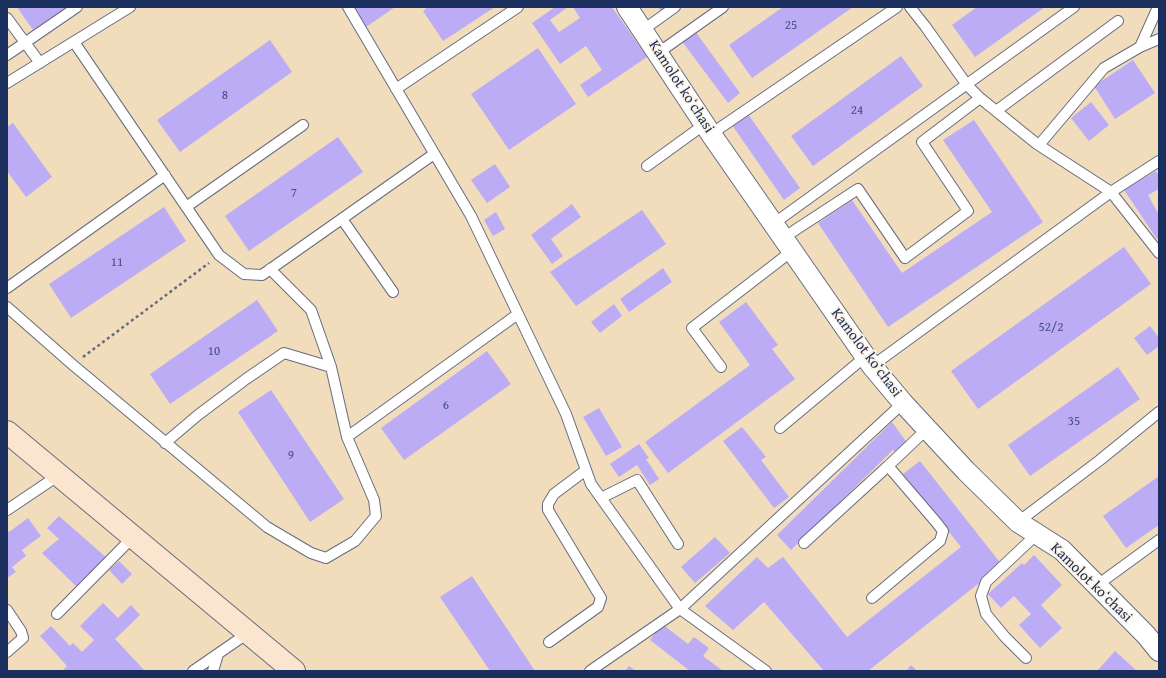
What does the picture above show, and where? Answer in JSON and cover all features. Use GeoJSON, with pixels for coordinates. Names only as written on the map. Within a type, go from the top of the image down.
{"type":"FeatureCollection","features":[{"type":"Feature","properties":{"kind":"street","name":"Kamolot koʻchasi"},"geometry":{"type":"LineString","coordinates":[[627,7],[782,237],[869,361],[903,403],[966,471],[1018,522],[1062,550],[1146,635],[1159,651]]}},
{"type":"Feature","properties":{"kind":"street"},"geometry":{"type":"LineString","coordinates":[[7,432],[294,671]]}},
{"type":"Feature","properties":{"kind":"lane"},"geometry":{"type":"LineString","coordinates":[[7,55],[77,7]]}},
{"type":"Feature","properties":{"kind":"lane"},"geometry":{"type":"LineString","coordinates":[[7,83],[130,7]]}},
{"type":"Feature","properties":{"kind":"lane"},"geometry":{"type":"LineString","coordinates":[[348,7],[471,216],[566,414],[591,484],[680,609],[766,671]]}},
{"type":"Feature","properties":{"kind":"lane"},"geometry":{"type":"LineString","coordinates":[[396,89],[518,7]]}},
{"type":"Feature","properties":{"kind":"lane"},"geometry":{"type":"LineString","coordinates":[[643,30],[675,7]]}},
{"type":"Feature","properties":{"kind":"lane"},"geometry":{"type":"LineString","coordinates":[[658,53],[723,7]]}},
{"type":"Feature","properties":{"kind":"lane"},"geometry":{"type":"LineString","coordinates":[[647,166],[708,129],[897,7]]}},
{"type":"Feature","properties":{"kind":"lane"},"geometry":{"type":"LineString","coordinates":[[910,7],[967,85],[980,98],[1039,145],[1111,192],[1159,253]]}},
{"type":"Feature","properties":{"kind":"lane"},"geometry":{"type":"LineString","coordinates":[[721,367],[692,328],[782,237],[967,85],[1074,7]]}},
{"type":"Feature","properties":{"kind":"lane"},"geometry":{"type":"LineString","coordinates":[[1140,47],[1158,7]]}},
{"type":"Feature","properties":{"kind":"lane"},"geometry":{"type":"LineString","coordinates":[[7,18],[40,63]]}},
{"type":"Feature","properties":{"kind":"lane"},"geometry":{"type":"LineString","coordinates":[[996,111],[1118,21]]}},
{"type":"Feature","properties":{"kind":"lane"},"geometry":{"type":"LineString","coordinates":[[1039,145],[1104,68],[1140,47],[1159,39]]}},
{"type":"Feature","properties":{"kind":"lane"},"geometry":{"type":"LineString","coordinates":[[74,42],[219,255],[244,274],[262,275],[434,154]]}},
{"type":"Feature","properties":{"kind":"lane"},"geometry":{"type":"LineString","coordinates":[[782,237],[858,189],[905,258],[968,211],[922,142],[980,98]]}},
{"type":"Feature","properties":{"kind":"lane"},"geometry":{"type":"LineString","coordinates":[[186,206],[303,125]]}},
{"type":"Feature","properties":{"kind":"lane"},"geometry":{"type":"LineString","coordinates":[[780,428],[869,361],[1111,192],[1159,161]]}},
{"type":"Feature","properties":{"kind":"lane"},"geometry":{"type":"LineString","coordinates":[[7,288],[165,175]]}},
{"type":"Feature","properties":{"kind":"lane"},"geometry":{"type":"LineString","coordinates":[[342,219],[393,292]]}},
{"type":"Feature","properties":{"kind":"lane"},"geometry":{"type":"LineString","coordinates":[[7,307],[165,443],[267,527],[311,554],[326,558],[355,541],[376,516],[374,500],[347,437],[331,367],[311,310],[270,269]]}},
{"type":"Feature","properties":{"kind":"lane"},"geometry":{"type":"LineString","coordinates":[[347,437],[518,314]]}},
{"type":"Feature","properties":{"kind":"lane"},"geometry":{"type":"LineString","coordinates":[[165,443],[246,378],[284,353],[331,367]]}},
{"type":"Feature","properties":{"kind":"lane"},"geometry":{"type":"LineString","coordinates":[[590,671],[680,609],[903,403]]}},
{"type":"Feature","properties":{"kind":"lane"},"geometry":{"type":"LineString","coordinates":[[1018,522],[1100,460],[1159,412]]}},
{"type":"Feature","properties":{"kind":"lane"},"geometry":{"type":"LineString","coordinates":[[804,543],[927,429]]}},
{"type":"Feature","properties":{"kind":"lane"},"geometry":{"type":"LineString","coordinates":[[872,598],[940,541],[942,531],[888,466]]}},
{"type":"Feature","properties":{"kind":"lane"},"geometry":{"type":"LineString","coordinates":[[549,642],[598,607],[601,598],[548,510],[548,504],[554,494],[586,470]]}},
{"type":"Feature","properties":{"kind":"lane"},"geometry":{"type":"LineString","coordinates":[[7,510],[58,475]]}},
{"type":"Feature","properties":{"kind":"lane"},"geometry":{"type":"LineString","coordinates":[[601,498],[637,480],[678,544]]}},
{"type":"Feature","properties":{"kind":"lane"},"geometry":{"type":"LineString","coordinates":[[1026,658],[1005,637],[986,614],[981,596],[986,582],[1037,534]]}},
{"type":"Feature","properties":{"kind":"lane"},"geometry":{"type":"LineString","coordinates":[[57,614],[133,536]]}},
{"type":"Feature","properties":{"kind":"lane"},"geometry":{"type":"LineString","coordinates":[[1096,586],[1159,540]]}},
{"type":"Feature","properties":{"kind":"lane"},"geometry":{"type":"LineString","coordinates":[[7,610],[21,631],[23,638],[7,652]]}},
{"type":"Feature","properties":{"kind":"lane"},"geometry":{"type":"LineString","coordinates":[[193,671],[248,633]]}},
{"type":"Feature","properties":{"kind":"lane"},"geometry":{"type":"LineString","coordinates":[[213,671],[218,654]]}},
{"type":"Feature","properties":{"kind":"path"},"geometry":{"type":"LineString","coordinates":[[73,365],[219,255]]}},
{"type":"Feature","properties":{"kind":"building"},"geometry":{"type":"Polygon","coordinates":[[[17,7],[68,7],[33,30],[17,7]]]}},
{"type":"Feature","properties":{"kind":"building"},"geometry":{"type":"Polygon","coordinates":[[[353,7],[395,7],[366,27],[353,7]]]}},
{"type":"Feature","properties":{"kind":"building"},"geometry":{"type":"Polygon","coordinates":[[[428,7],[495,7],[443,41],[423,11],[428,7]]]}},
{"type":"Feature","properties":{"kind":"building"},"geometry":{"type":"Polygon","coordinates":[[[555,7],[568,7],[550,20],[559,32],[580,18],[573,7],[612,7],[647,57],[588,97],[580,85],[602,70],[586,46],[560,64],[532,23],[555,7]]]}},
{"type":"Feature","properties":{"kind":"building"},"geometry":{"type":"Polygon","coordinates":[[[658,7],[666,7],[661,11],[658,7]]]}},
{"type":"Feature","properties":{"kind":"building"},"geometry":{"type":"Polygon","coordinates":[[[783,7],[853,7],[752,78],[729,45],[783,7]]]}},
{"type":"Feature","properties":{"kind":"building"},"geometry":{"type":"Polygon","coordinates":[[[977,7],[1045,7],[975,57],[952,25],[977,7]]]}},
{"type":"Feature","properties":{"kind":"building"},"geometry":{"type":"Polygon","coordinates":[[[695,31],[740,93],[728,103],[681,40],[695,31]]]}},
{"type":"Feature","properties":{"kind":"building"},"geometry":{"type":"Polygon","coordinates":[[[270,40],[292,72],[180,152],[157,120],[270,40]]]}},
{"type":"Feature","properties":{"kind":"building"},"geometry":{"type":"Polygon","coordinates":[[[538,48],[576,104],[509,150],[471,94],[538,48]]]}},
{"type":"Feature","properties":{"kind":"building"},"geometry":{"type":"Polygon","coordinates":[[[901,56],[923,86],[813,166],[791,136],[901,56]]]}},
{"type":"Feature","properties":{"kind":"building"},"geometry":{"type":"Polygon","coordinates":[[[1133,60],[1155,93],[1115,119],[1094,86],[1133,60]]]}},
{"type":"Feature","properties":{"kind":"building"},"geometry":{"type":"Polygon","coordinates":[[[1091,102],[1109,125],[1089,141],[1071,118],[1091,102]]]}},
{"type":"Feature","properties":{"kind":"building"},"geometry":{"type":"Polygon","coordinates":[[[748,114],[800,188],[784,200],[732,125],[748,114]]]}},
{"type":"Feature","properties":{"kind":"building"},"geometry":{"type":"Polygon","coordinates":[[[974,120],[1043,222],[888,327],[818,223],[852,200],[902,273],[992,212],[943,140],[974,120]]]}},
{"type":"Feature","properties":{"kind":"building"},"geometry":{"type":"Polygon","coordinates":[[[13,123],[52,177],[26,197],[7,171],[7,127],[13,123]]]}},
{"type":"Feature","properties":{"kind":"building"},"geometry":{"type":"Polygon","coordinates":[[[338,137],[363,172],[249,251],[225,216],[338,137]]]}},
{"type":"Feature","properties":{"kind":"building"},"geometry":{"type":"Polygon","coordinates":[[[495,164],[510,187],[487,203],[471,180],[495,164]]]}},
{"type":"Feature","properties":{"kind":"building"},"geometry":{"type":"Polygon","coordinates":[[[1156,171],[1159,176],[1159,189],[1148,195],[1159,215],[1159,238],[1157,239],[1124,190],[1156,171]]]}},
{"type":"Feature","properties":{"kind":"building"},"geometry":{"type":"Polygon","coordinates":[[[572,204],[581,217],[551,239],[563,256],[552,264],[531,235],[572,204]]]}},
{"type":"Feature","properties":{"kind":"building"},"geometry":{"type":"Polygon","coordinates":[[[164,207],[186,241],[71,318],[49,284],[164,207]]]}},
{"type":"Feature","properties":{"kind":"building"},"geometry":{"type":"Polygon","coordinates":[[[642,210],[666,244],[576,306],[550,272],[642,210]]]}},
{"type":"Feature","properties":{"kind":"building"},"geometry":{"type":"Polygon","coordinates":[[[496,212],[505,229],[493,236],[484,220],[496,212]]]}},
{"type":"Feature","properties":{"kind":"building"},"geometry":{"type":"Polygon","coordinates":[[[1124,247],[1151,284],[978,409],[951,371],[1124,247]]]}},
{"type":"Feature","properties":{"kind":"building"},"geometry":{"type":"Polygon","coordinates":[[[663,268],[672,282],[629,312],[620,299],[663,268]]]}},
{"type":"Feature","properties":{"kind":"building"},"geometry":{"type":"Polygon","coordinates":[[[257,300],[278,331],[170,404],[150,374],[257,300]]]}},
{"type":"Feature","properties":{"kind":"building"},"geometry":{"type":"Polygon","coordinates":[[[746,302],[778,345],[772,349],[795,379],[668,473],[645,442],[750,365],[719,322],[746,302]]]}},
{"type":"Feature","properties":{"kind":"building"},"geometry":{"type":"Polygon","coordinates":[[[614,304],[622,316],[600,333],[591,322],[614,304]]]}},
{"type":"Feature","properties":{"kind":"building"},"geometry":{"type":"Polygon","coordinates":[[[1150,326],[1159,338],[1159,346],[1147,355],[1134,338],[1150,326]]]}},
{"type":"Feature","properties":{"kind":"building"},"geometry":{"type":"Polygon","coordinates":[[[487,351],[511,384],[404,460],[381,428],[487,351]]]}},
{"type":"Feature","properties":{"kind":"building"},"geometry":{"type":"Polygon","coordinates":[[[1118,367],[1140,399],[1030,476],[1008,445],[1118,367]]]}},
{"type":"Feature","properties":{"kind":"building"},"geometry":{"type":"Polygon","coordinates":[[[271,390],[344,499],[310,522],[238,412],[271,390]]]}},
{"type":"Feature","properties":{"kind":"building"},"geometry":{"type":"Polygon","coordinates":[[[599,408],[622,447],[606,456],[583,417],[599,408]]]}},
{"type":"Feature","properties":{"kind":"building"},"geometry":{"type":"Polygon","coordinates":[[[892,422],[908,444],[897,454],[893,450],[791,550],[777,535],[892,422]]]}},
{"type":"Feature","properties":{"kind":"building"},"geometry":{"type":"Polygon","coordinates":[[[742,427],[766,457],[761,460],[789,497],[774,508],[723,441],[742,427]]]}},
{"type":"Feature","properties":{"kind":"building"},"geometry":{"type":"Polygon","coordinates":[[[639,444],[649,458],[646,459],[659,479],[650,485],[637,465],[619,477],[610,464],[639,444]]]}},
{"type":"Feature","properties":{"kind":"building"},"geometry":{"type":"Polygon","coordinates":[[[920,461],[1002,565],[868,671],[824,671],[764,602],[733,630],[705,606],[757,557],[768,568],[783,557],[847,637],[961,547],[903,474],[920,461]]]}},
{"type":"Feature","properties":{"kind":"building"},"geometry":{"type":"Polygon","coordinates":[[[1159,476],[1159,525],[1126,548],[1103,516],[1159,476]]]}},
{"type":"Feature","properties":{"kind":"building"},"geometry":{"type":"Polygon","coordinates":[[[59,516],[108,559],[78,588],[42,553],[59,539],[47,528],[59,516]]]}},
{"type":"Feature","properties":{"kind":"building"},"geometry":{"type":"Polygon","coordinates":[[[28,518],[41,536],[22,550],[26,556],[12,567],[16,572],[7,578],[7,530],[9,532],[28,518]]]}},
{"type":"Feature","properties":{"kind":"building"},"geometry":{"type":"Polygon","coordinates":[[[715,537],[730,553],[695,583],[681,567],[715,537]]]}},
{"type":"Feature","properties":{"kind":"building"},"geometry":{"type":"Polygon","coordinates":[[[1034,555],[1062,585],[1041,605],[1062,628],[1040,648],[1019,625],[1031,614],[1014,596],[1001,608],[988,594],[1022,563],[1024,565],[1034,555]]]}},
{"type":"Feature","properties":{"kind":"building"},"geometry":{"type":"Polygon","coordinates":[[[119,561],[132,574],[122,584],[109,570],[119,561]]]}},
{"type":"Feature","properties":{"kind":"building"},"geometry":{"type":"Polygon","coordinates":[[[472,576],[535,671],[490,671],[440,597],[472,576]]]}},
{"type":"Feature","properties":{"kind":"building"},"geometry":{"type":"Polygon","coordinates":[[[103,603],[118,618],[131,605],[140,615],[115,639],[145,671],[62,671],[67,666],[40,636],[51,626],[70,646],[73,643],[82,652],[94,640],[80,626],[103,603]]]}},
{"type":"Feature","properties":{"kind":"building"},"geometry":{"type":"Polygon","coordinates":[[[662,624],[688,644],[694,637],[709,648],[703,656],[723,671],[690,671],[650,640],[662,624]]]}},
{"type":"Feature","properties":{"kind":"building"},"geometry":{"type":"Polygon","coordinates":[[[1115,651],[1137,671],[1097,671],[1115,651]]]}},
{"type":"Feature","properties":{"kind":"building"},"geometry":{"type":"Polygon","coordinates":[[[911,665],[917,671],[906,671],[911,665]]]}},
{"type":"Feature","properties":{"kind":"building"},"geometry":{"type":"Polygon","coordinates":[[[629,666],[636,671],[625,671],[629,666]]]}}]}
